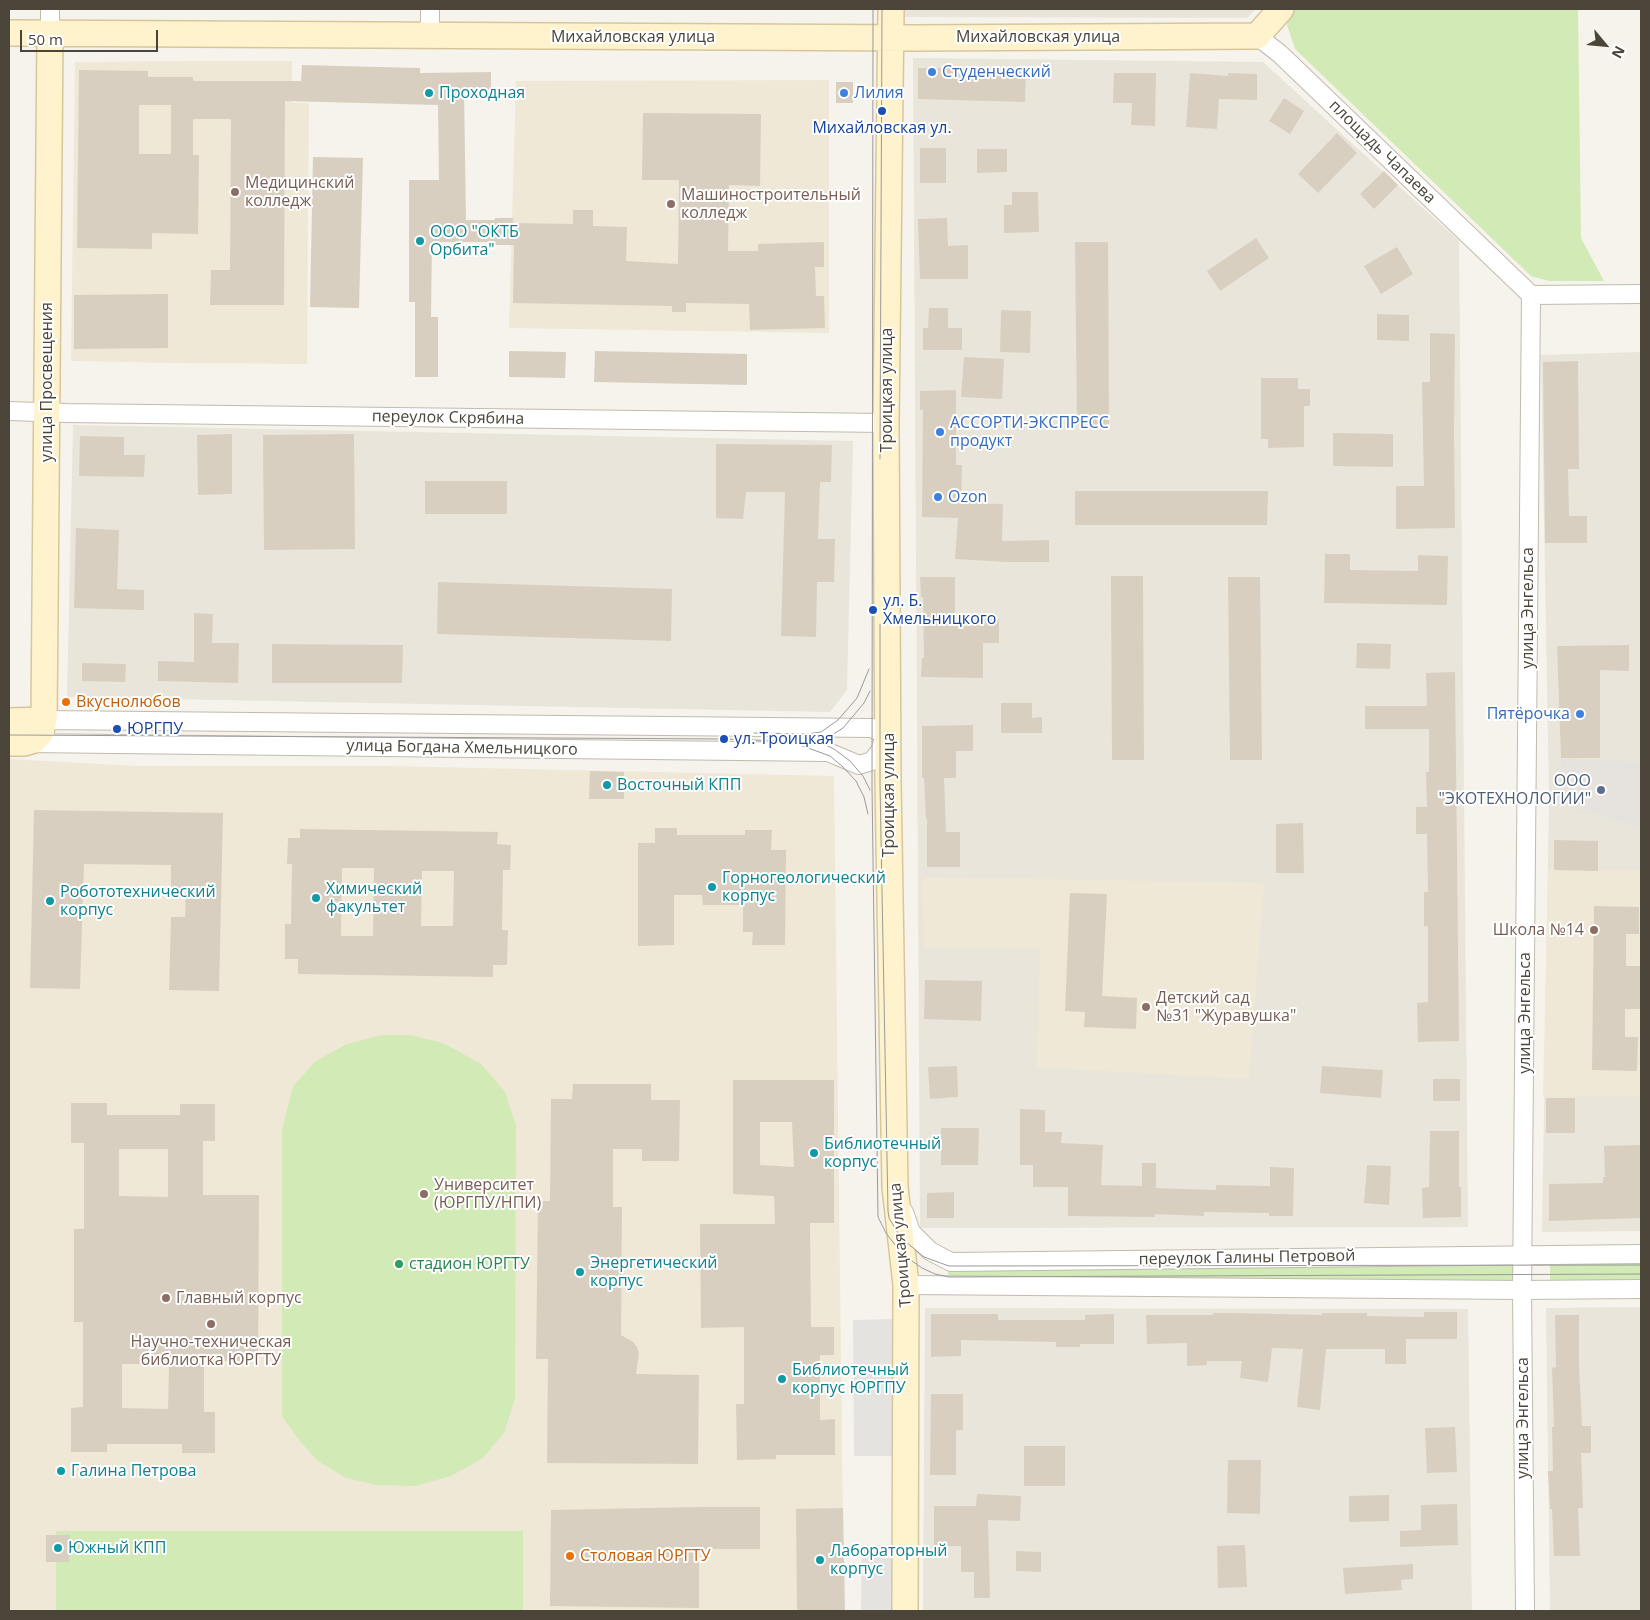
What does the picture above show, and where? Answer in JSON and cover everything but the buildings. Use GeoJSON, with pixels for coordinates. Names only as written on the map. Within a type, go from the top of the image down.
{"type":"FeatureCollection","features":[{"type":"Feature","properties":{"kind":"street","name":"улица Просвещения"},"geometry":{"type":"LineString","coordinates":[[30,737],[47,413],[50,9]]}},
{"type":"Feature","properties":{"kind":"street"},"geometry":{"type":"LineString","coordinates":[[430,9],[430,37]]}},
{"type":"Feature","properties":{"kind":"street","name":"Троицкая улица"},"geometry":{"type":"LineString","coordinates":[[891,9],[882,731],[888,765],[895,1187],[906,1286],[907,1491],[905,1611]]}},
{"type":"Feature","properties":{"kind":"street"},"geometry":{"type":"LineString","coordinates":[[1257,36],[1281,9]]}},
{"type":"Feature","properties":{"kind":"street","name":"Михайловская улица"},"geometry":{"type":"LineString","coordinates":[[9,33],[430,37],[1257,36]]}},
{"type":"Feature","properties":{"kind":"street","name":"площадь Чапаева"},"geometry":{"type":"LineString","coordinates":[[1257,36],[1280,54],[1531,295]]}},
{"type":"Feature","properties":{"kind":"street"},"geometry":{"type":"LineString","coordinates":[[1531,295],[1641,294]]}},
{"type":"Feature","properties":{"kind":"street","name":"улица Энгельса"},"geometry":{"type":"LineString","coordinates":[[1525,1611],[1522,1290],[1531,295]]}},
{"type":"Feature","properties":{"kind":"street","name":"переулок Скрябина"},"geometry":{"type":"LineString","coordinates":[[9,410],[47,413],[886,423]]}},
{"type":"Feature","properties":{"kind":"street","name":"улица Богдана Хмельницкого"},"geometry":{"type":"LineString","coordinates":[[9,721],[30,737],[828,752],[859,765],[872,762],[880,751],[882,731],[30,737]]}},
{"type":"Feature","properties":{"kind":"street","name":"переулок Галины Петровой"},"geometry":{"type":"LineString","coordinates":[[895,1187],[911,1232],[930,1251],[951,1262],[1641,1254]]}},
{"type":"Feature","properties":{"kind":"street","name":"переулок Галины Петровой"},"geometry":{"type":"LineString","coordinates":[[906,1286],[1641,1289]]}},
{"type":"Feature","properties":{"kind":"shaded area"},"geometry":{"type":"Polygon","coordinates":[[[905,9],[1256,9],[1247,18],[905,17],[905,9]]]}},
{"type":"Feature","properties":{"kind":"shaded area"},"geometry":{"type":"Polygon","coordinates":[[[913,58],[1263,62],[1459,241],[1468,1227],[920,1228],[913,58]]]}},
{"type":"Feature","properties":{"kind":"shaded area"},"geometry":{"type":"Polygon","coordinates":[[[292,61],[292,103],[309,103],[307,364],[71,361],[75,62],[292,61]]]}},
{"type":"Feature","properties":{"kind":"shaded area","name":"Машиностроительный колледж"},"geometry":{"type":"Polygon","coordinates":[[[829,80],[829,333],[509,328],[516,81],[829,80]]]}},
{"type":"Feature","properties":{"kind":"shaded area"},"geometry":{"type":"Polygon","coordinates":[[[1641,352],[1641,1231],[1542,1232],[1549,797],[1541,355],[1641,352]]]}},
{"type":"Feature","properties":{"kind":"shaded area"},"geometry":{"type":"Polygon","coordinates":[[[73,425],[853,441],[847,690],[830,712],[67,697],[73,425]]]}},
{"type":"Feature","properties":{"kind":"shaded area","name":"ООО \"ЭКОТЕХНОЛОГИИ\""},"geometry":{"type":"Polygon","coordinates":[[[1561,758],[1641,762],[1641,829],[1561,803],[1561,758]]]}},
{"type":"Feature","properties":{"kind":"shaded area","name":"Университет (ЮРГПУ/НПИ)"},"geometry":{"type":"Polygon","coordinates":[[[9,759],[138,766],[390,766],[834,776],[844,1611],[9,1611],[9,759]]]}},
{"type":"Feature","properties":{"kind":"shaded area","name":"Школа №14"},"geometry":{"type":"Polygon","coordinates":[[[1548,870],[1641,870],[1641,1096],[1543,1097],[1548,870]]]}},
{"type":"Feature","properties":{"kind":"shaded area","name":"Детский сад №31 \"Журавушка\""},"geometry":{"type":"Polygon","coordinates":[[[922,877],[1264,883],[1249,1079],[1037,1067],[1040,948],[924,947],[922,877]]]}},
{"type":"Feature","properties":{"kind":"shaded area"},"geometry":{"type":"Polygon","coordinates":[[[1641,1307],[1641,1611],[1550,1611],[1546,1308],[1641,1307]]]}},
{"type":"Feature","properties":{"kind":"shaded area"},"geometry":{"type":"Polygon","coordinates":[[[925,1308],[1468,1309],[1472,1611],[923,1611],[925,1308]]]}},
{"type":"Feature","properties":{"kind":"shaded area"},"geometry":{"type":"Polygon","coordinates":[[[896,1319],[897,1456],[854,1456],[853,1320],[896,1319]]]}},
{"type":"Feature","properties":{"kind":"shaded area"},"geometry":{"type":"Polygon","coordinates":[[[862,1545],[896,1545],[895,1611],[861,1611],[862,1545]]]}},
{"type":"Feature","properties":{"kind":"green space"},"geometry":{"type":"Polygon","coordinates":[[[1291,9],[1578,9],[1581,238],[1604,281],[1549,281],[1531,276],[1295,49],[1287,25],[1291,9]]]}},
{"type":"Feature","properties":{"kind":"green space","name":"стадион ЮРГТУ"},"geometry":{"type":"Polygon","coordinates":[[[382,1035],[409,1035],[443,1043],[481,1064],[505,1092],[516,1125],[515,1399],[504,1433],[483,1458],[451,1476],[415,1486],[376,1485],[346,1478],[318,1461],[299,1440],[282,1416],[282,1130],[293,1086],[316,1061],[347,1044],[382,1035]]]}},
{"type":"Feature","properties":{"kind":"green space"},"geometry":{"type":"Polygon","coordinates":[[[1641,1260],[1641,1283],[1550,1284],[1550,1261],[1641,1260]]]}},
{"type":"Feature","properties":{"kind":"green space"},"geometry":{"type":"Polygon","coordinates":[[[1516,1262],[1516,1282],[948,1280],[948,1264],[1516,1262]]]}},
{"type":"Feature","properties":{"kind":"green space"},"geometry":{"type":"Polygon","coordinates":[[[56,1531],[523,1531],[523,1611],[56,1611],[56,1531]]]}},
{"type":"Feature","properties":{"kind":"tram line"},"geometry":{"type":"LineString","coordinates":[[873,9],[872,786],[878,1217],[886,1233],[902,1254],[922,1268],[935,1274],[949,1277],[1641,1274]]}},
{"type":"Feature","properties":{"kind":"tram line"},"geometry":{"type":"LineString","coordinates":[[880,459],[882,9]]}},
{"type":"Feature","properties":{"kind":"tram line"},"geometry":{"type":"LineString","coordinates":[[880,624],[880,784],[888,1211],[889,1218],[901,1238],[924,1257],[949,1266],[1641,1265]]}},
{"type":"Feature","properties":{"kind":"tram line"},"geometry":{"type":"LineString","coordinates":[[754,733],[807,734],[821,732],[838,720],[857,698],[869,669]]}},
{"type":"Feature","properties":{"kind":"tram line"},"geometry":{"type":"LineString","coordinates":[[9,735],[724,739],[807,742],[824,740],[843,728],[864,703],[870,691]]}},
{"type":"Feature","properties":{"kind":"tram line"},"geometry":{"type":"LineString","coordinates":[[817,741],[834,749],[850,761],[863,776],[870,790]]}},
{"type":"Feature","properties":{"kind":"tram line"},"geometry":{"type":"LineString","coordinates":[[800,745],[830,756],[843,767],[856,781],[864,797],[868,814]]}},
{"type":"Feature","properties":{"kind":"place","name":"Студенческий"},"geometry":{"type":"Point","coordinates":[932,72]}},
{"type":"Feature","properties":{"kind":"place","name":"Проходная"},"geometry":{"type":"Point","coordinates":[429,93]}},
{"type":"Feature","properties":{"kind":"place","name":"Лилия"},"geometry":{"type":"Point","coordinates":[844,93]}},
{"type":"Feature","properties":{"kind":"place","name":"Михайловская ул."},"geometry":{"type":"Point","coordinates":[882,111]}},
{"type":"Feature","properties":{"kind":"place","name":"Медицинский колледж"},"geometry":{"type":"Point","coordinates":[235,192]}},
{"type":"Feature","properties":{"kind":"place","name":"Машиностроительный колледж"},"geometry":{"type":"Point","coordinates":[671,204]}},
{"type":"Feature","properties":{"kind":"place","name":"ООО \"ОКТБ Орбита\""},"geometry":{"type":"Point","coordinates":[420,241]}},
{"type":"Feature","properties":{"kind":"place","name":"АССОРТИ-ЭКСПРЕСС продукт"},"geometry":{"type":"Point","coordinates":[940,432]}},
{"type":"Feature","properties":{"kind":"place","name":"Ozon"},"geometry":{"type":"Point","coordinates":[938,497]}},
{"type":"Feature","properties":{"kind":"place","name":"ул. Б. Хмельницкого"},"geometry":{"type":"Point","coordinates":[873,610]}},
{"type":"Feature","properties":{"kind":"place","name":"Вкуснолюбов"},"geometry":{"type":"Point","coordinates":[66,702]}},
{"type":"Feature","properties":{"kind":"place","name":"Пятёрочка"},"geometry":{"type":"Point","coordinates":[1580,714]}},
{"type":"Feature","properties":{"kind":"place","name":"ЮРГПУ"},"geometry":{"type":"Point","coordinates":[117,729]}},
{"type":"Feature","properties":{"kind":"place","name":"ул. Троицкая"},"geometry":{"type":"Point","coordinates":[724,739]}},
{"type":"Feature","properties":{"kind":"place","name":"Восточный КПП"},"geometry":{"type":"Point","coordinates":[607,785]}},
{"type":"Feature","properties":{"kind":"place","name":"ООО \"ЭКОТЕХНОЛОГИИ\""},"geometry":{"type":"Point","coordinates":[1601,790]}},
{"type":"Feature","properties":{"kind":"place","name":"Горногеологический корпус"},"geometry":{"type":"Point","coordinates":[712,887]}},
{"type":"Feature","properties":{"kind":"place","name":"Химический факультет"},"geometry":{"type":"Point","coordinates":[316,898]}},
{"type":"Feature","properties":{"kind":"place","name":"Робототехнический корпус"},"geometry":{"type":"Point","coordinates":[50,901]}},
{"type":"Feature","properties":{"kind":"place","name":"Школа №14"},"geometry":{"type":"Point","coordinates":[1594,930]}},
{"type":"Feature","properties":{"kind":"place","name":"Детский сад №31 \"Журавушка\""},"geometry":{"type":"Point","coordinates":[1146,1007]}},
{"type":"Feature","properties":{"kind":"place","name":"Библиотечный корпус"},"geometry":{"type":"Point","coordinates":[814,1153]}},
{"type":"Feature","properties":{"kind":"place","name":"Университет (ЮРГПУ/НПИ)"},"geometry":{"type":"Point","coordinates":[424,1194]}},
{"type":"Feature","properties":{"kind":"place","name":"стадион ЮРГТУ"},"geometry":{"type":"Point","coordinates":[399,1264]}},
{"type":"Feature","properties":{"kind":"place","name":"Энергетический корпус"},"geometry":{"type":"Point","coordinates":[580,1272]}},
{"type":"Feature","properties":{"kind":"place","name":"Главный корпус"},"geometry":{"type":"Point","coordinates":[166,1298]}},
{"type":"Feature","properties":{"kind":"place","name":"Научно-техническая библиотка ЮРГТУ"},"geometry":{"type":"Point","coordinates":[211,1324]}},
{"type":"Feature","properties":{"kind":"place","name":"Библиотечный корпус ЮРГПУ"},"geometry":{"type":"Point","coordinates":[782,1379]}},
{"type":"Feature","properties":{"kind":"place","name":"Галина Петрова"},"geometry":{"type":"Point","coordinates":[61,1471]}},
{"type":"Feature","properties":{"kind":"place","name":"Южный КПП"},"geometry":{"type":"Point","coordinates":[58,1548]}},
{"type":"Feature","properties":{"kind":"place","name":"Столовая ЮРГТУ"},"geometry":{"type":"Point","coordinates":[570,1556]}},
{"type":"Feature","properties":{"kind":"place","name":"Лабораторный корпус"},"geometry":{"type":"Point","coordinates":[820,1560]}}]}
